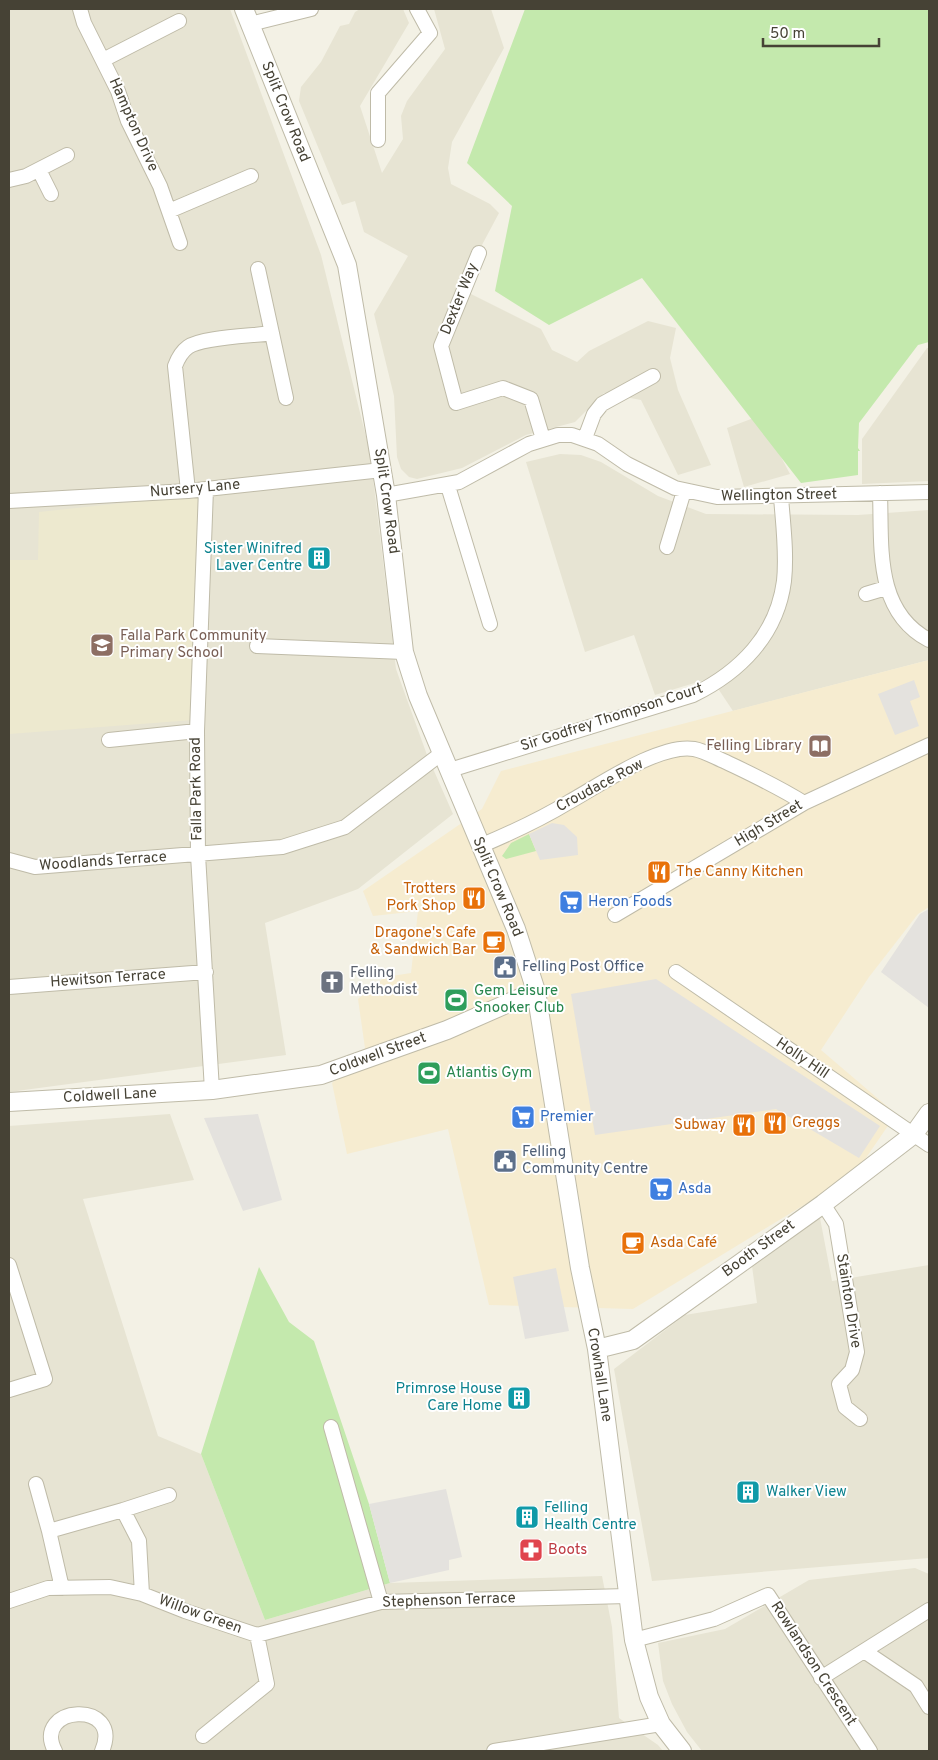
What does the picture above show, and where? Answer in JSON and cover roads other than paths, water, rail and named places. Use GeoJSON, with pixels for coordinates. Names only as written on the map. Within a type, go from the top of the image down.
{"type":"FeatureCollection","features":[{"type":"Feature","properties":{"kind":"street","name":"Hampton Drive"},"geometry":{"type":"LineString","coordinates":[[80,9],[84,23],[118,90],[124,110],[160,186],[180,243]]}},
{"type":"Feature","properties":{"kind":"street"},"geometry":{"type":"LineString","coordinates":[[247,16],[311,9]]}},
{"type":"Feature","properties":{"kind":"street"},"geometry":{"type":"LineString","coordinates":[[378,140],[378,93],[430,33],[417,9]]}},
{"type":"Feature","properties":{"kind":"street","name":"Split Crow Road"},"geometry":{"type":"LineString","coordinates":[[247,16],[347,265],[386,495],[404,652],[418,696],[516,929],[536,991]]}},
{"type":"Feature","properties":{"kind":"street"},"geometry":{"type":"LineString","coordinates":[[103,60],[179,21]]}},
{"type":"Feature","properties":{"kind":"street"},"geometry":{"type":"LineString","coordinates":[[9,180],[39,170],[66,155]]}},
{"type":"Feature","properties":{"kind":"street"},"geometry":{"type":"LineString","coordinates":[[39,170],[51,194]]}},
{"type":"Feature","properties":{"kind":"street"},"geometry":{"type":"LineString","coordinates":[[169,211],[251,176]]}},
{"type":"Feature","properties":{"kind":"street","name":"Dexter Way"},"geometry":{"type":"LineString","coordinates":[[479,252],[441,346],[456,403],[503,388],[532,399],[543,438]]}},
{"type":"Feature","properties":{"kind":"street"},"geometry":{"type":"LineString","coordinates":[[258,269],[286,398]]}},
{"type":"Feature","properties":{"kind":"street"},"geometry":{"type":"LineString","coordinates":[[188,490],[175,366],[177,359],[182,352],[195,344],[272,333]]}},
{"type":"Feature","properties":{"kind":"street"},"geometry":{"type":"LineString","coordinates":[[585,438],[594,414],[602,404],[653,376]]}},
{"type":"Feature","properties":{"kind":"street","name":"Wellington Street"},"geometry":{"type":"LineString","coordinates":[[386,495],[448,486],[543,438],[565,435],[585,438],[598,444],[652,478],[684,491],[717,497],[781,497],[929,492]]}},
{"type":"Feature","properties":{"kind":"street","name":"Nursery Lane"},"geometry":{"type":"LineString","coordinates":[[9,501],[206,489],[382,470]]}},
{"type":"Feature","properties":{"kind":"street"},"geometry":{"type":"LineString","coordinates":[[448,486],[490,624]]}},
{"type":"Feature","properties":{"kind":"street","name":"Falla Park Road"},"geometry":{"type":"LineString","coordinates":[[206,489],[197,731],[198,855],[212,1090]]}},
{"type":"Feature","properties":{"kind":"street"},"geometry":{"type":"LineString","coordinates":[[667,547],[684,491]]}},
{"type":"Feature","properties":{"kind":"street"},"geometry":{"type":"LineString","coordinates":[[880,493],[882,571],[886,588],[906,621],[918,634],[929,640]]}},
{"type":"Feature","properties":{"kind":"street","name":"Sir Godfrey Thompson Court"},"geometry":{"type":"LineString","coordinates":[[450,770],[693,695],[728,675],[746,660],[760,642],[772,623],[779,603],[784,581],[785,554],[781,497]]}},
{"type":"Feature","properties":{"kind":"street"},"geometry":{"type":"LineString","coordinates":[[866,594],[886,588]]}},
{"type":"Feature","properties":{"kind":"street"},"geometry":{"type":"LineString","coordinates":[[257,646],[404,652]]}},
{"type":"Feature","properties":{"kind":"street"},"geometry":{"type":"LineString","coordinates":[[109,740],[197,731]]}},
{"type":"Feature","properties":{"kind":"street","name":"High Street"},"geometry":{"type":"LineString","coordinates":[[615,916],[804,803],[929,745]]}},
{"type":"Feature","properties":{"kind":"street","name":"Croudace Row"},"geometry":{"type":"LineString","coordinates":[[480,846],[509,834],[641,762],[678,749],[694,749],[711,756],[775,785],[804,803]]}},
{"type":"Feature","properties":{"kind":"street","name":"Woodlands Terrace"},"geometry":{"type":"LineString","coordinates":[[9,860],[35,867],[282,847],[345,827],[442,753]]}},
{"type":"Feature","properties":{"kind":"street","name":"Hewitson Terrace"},"geometry":{"type":"LineString","coordinates":[[9,986],[206,972]]}},
{"type":"Feature","properties":{"kind":"street","name":"Holly Hill"},"geometry":{"type":"LineString","coordinates":[[676,972],[929,1145]]}},
{"type":"Feature","properties":{"kind":"street","name":"Coldwell Street"},"geometry":{"type":"LineString","coordinates":[[212,1090],[330,1073],[447,1030],[536,991]]}},
{"type":"Feature","properties":{"kind":"street","name":"Crowhall Lane"},"geometry":{"type":"LineString","coordinates":[[536,991],[580,1268],[597,1349],[634,1640],[648,1697],[661,1724],[682,1751]]}},
{"type":"Feature","properties":{"kind":"street","name":"Coldwell Lane"},"geometry":{"type":"LineString","coordinates":[[9,1102],[212,1090]]}},
{"type":"Feature","properties":{"kind":"street","name":"Booth Street"},"geometry":{"type":"LineString","coordinates":[[597,1349],[633,1340],[822,1204],[914,1134],[929,1113]]}},
{"type":"Feature","properties":{"kind":"street","name":"Stainton Drive"},"geometry":{"type":"LineString","coordinates":[[822,1204],[836,1224],[857,1352],[852,1370],[840,1384],[846,1407],[860,1419]]}},
{"type":"Feature","properties":{"kind":"street"},"geometry":{"type":"LineString","coordinates":[[9,1265],[46,1379],[9,1390]]}},
{"type":"Feature","properties":{"kind":"street"},"geometry":{"type":"LineString","coordinates":[[331,1427],[380,1602]]}},
{"type":"Feature","properties":{"kind":"street"},"geometry":{"type":"LineString","coordinates":[[36,1484],[62,1588]]}},
{"type":"Feature","properties":{"kind":"street"},"geometry":{"type":"LineString","coordinates":[[49,1531],[169,1496]]}},
{"type":"Feature","properties":{"kind":"street","name":"Willow Green"},"geometry":{"type":"LineString","coordinates":[[123,1510],[139,1541],[142,1594]]}},
{"type":"Feature","properties":{"kind":"street","name":"Willow Green"},"geometry":{"type":"LineString","coordinates":[[9,1601],[48,1588],[110,1587],[142,1594],[185,1611],[257,1635]]}},
{"type":"Feature","properties":{"kind":"street","name":"Rowlandson Crescent"},"geometry":{"type":"LineString","coordinates":[[634,1640],[714,1619],[768,1595],[870,1751]]}},
{"type":"Feature","properties":{"kind":"street","name":"Stephenson Terrace"},"geometry":{"type":"LineString","coordinates":[[257,1635],[380,1602],[628,1596]]}},
{"type":"Feature","properties":{"kind":"street"},"geometry":{"type":"LineString","coordinates":[[821,1678],[929,1610]]}},
{"type":"Feature","properties":{"kind":"street"},"geometry":{"type":"LineString","coordinates":[[203,1736],[267,1684],[257,1635]]}},
{"type":"Feature","properties":{"kind":"street"},"geometry":{"type":"LineString","coordinates":[[864,1651],[916,1686],[929,1707]]}},
{"type":"Feature","properties":{"kind":"street"},"geometry":{"type":"LineString","coordinates":[[55,1751],[52,1735],[55,1726],[61,1719],[74,1713],[86,1713],[100,1724],[105,1738],[102,1751]]}},
{"type":"Feature","properties":{"kind":"street"},"geometry":{"type":"LineString","coordinates":[[494,1751],[661,1724]]}},
{"type":"Feature","properties":{"kind":"place","name":"Sister Winifred Laver Centre"},"geometry":{"type":"Point","coordinates":[319,558]}},
{"type":"Feature","properties":{"kind":"place","name":"Falla Park Community Primary School"},"geometry":{"type":"Point","coordinates":[102,645]}},
{"type":"Feature","properties":{"kind":"place","name":"Felling Library"},"geometry":{"type":"Point","coordinates":[820,746]}},
{"type":"Feature","properties":{"kind":"place","name":"The Canny Kitchen"},"geometry":{"type":"Point","coordinates":[659,872]}},
{"type":"Feature","properties":{"kind":"place","name":"Trotters Pork Shop"},"geometry":{"type":"Point","coordinates":[474,898]}},
{"type":"Feature","properties":{"kind":"place","name":"Heron Foods"},"geometry":{"type":"Point","coordinates":[571,902]}},
{"type":"Feature","properties":{"kind":"place","name":"Dragone's Cafe & Sandwich Bar"},"geometry":{"type":"Point","coordinates":[494,942]}},
{"type":"Feature","properties":{"kind":"place","name":"Felling Post Office"},"geometry":{"type":"Point","coordinates":[505,967]}},
{"type":"Feature","properties":{"kind":"place","name":"Felling Methodist"},"geometry":{"type":"Point","coordinates":[332,982]}},
{"type":"Feature","properties":{"kind":"place","name":"Gem Leisure Snooker Club"},"geometry":{"type":"Point","coordinates":[456,1000]}},
{"type":"Feature","properties":{"kind":"place","name":"Atlantis Gym"},"geometry":{"type":"Point","coordinates":[429,1073]}},
{"type":"Feature","properties":{"kind":"place","name":"Premier"},"geometry":{"type":"Point","coordinates":[523,1117]}},
{"type":"Feature","properties":{"kind":"place","name":"Greggs"},"geometry":{"type":"Point","coordinates":[775,1123]}},
{"type":"Feature","properties":{"kind":"place","name":"Subway"},"geometry":{"type":"Point","coordinates":[744,1125]}},
{"type":"Feature","properties":{"kind":"place","name":"Felling Community Centre"},"geometry":{"type":"Point","coordinates":[505,1161]}},
{"type":"Feature","properties":{"kind":"place","name":"Asda"},"geometry":{"type":"Point","coordinates":[661,1189]}},
{"type":"Feature","properties":{"kind":"place","name":"Asda Café"},"geometry":{"type":"Point","coordinates":[633,1243]}},
{"type":"Feature","properties":{"kind":"place","name":"Primrose House Care Home"},"geometry":{"type":"Point","coordinates":[519,1398]}},
{"type":"Feature","properties":{"kind":"place","name":"Walker View"},"geometry":{"type":"Point","coordinates":[748,1492]}},
{"type":"Feature","properties":{"kind":"place","name":"Felling Health Centre"},"geometry":{"type":"Point","coordinates":[527,1517]}},
{"type":"Feature","properties":{"kind":"place","name":"Boots"},"geometry":{"type":"Point","coordinates":[531,1550]}}]}
